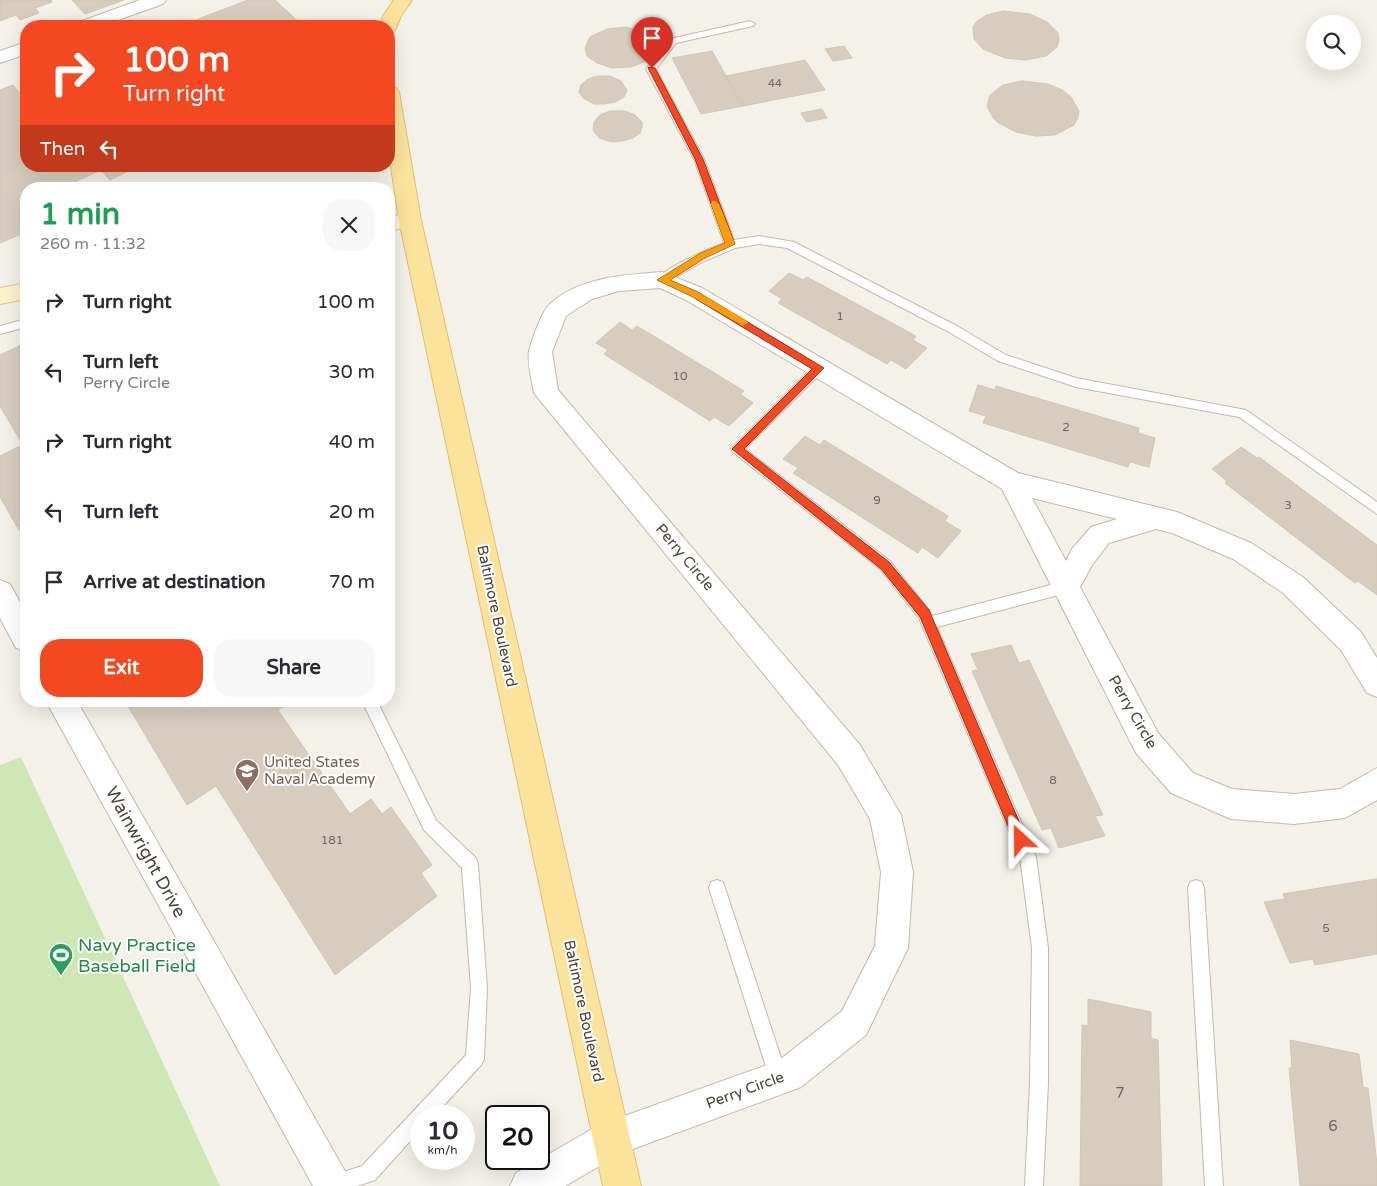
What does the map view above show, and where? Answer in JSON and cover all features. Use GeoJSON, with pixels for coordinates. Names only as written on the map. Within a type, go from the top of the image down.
{"type":"FeatureCollection","features":[{"type":"Feature","properties":{"kind":"main road"},"geometry":{"type":"LineString","coordinates":[[391,20],[403,0]]}},
{"type":"Feature","properties":{"kind":"main road","name":"Baltimore Boulevard"},"geometry":{"type":"LineString","coordinates":[[395,163],[400,222],[622,1186]]}},
{"type":"Feature","properties":{"kind":"main road"},"geometry":{"type":"LineString","coordinates":[[0,296],[20,292]]}},
{"type":"Feature","properties":{"kind":"street"},"geometry":{"type":"LineString","coordinates":[[102,20],[157,0]]}},
{"type":"Feature","properties":{"kind":"street"},"geometry":{"type":"LineString","coordinates":[[0,57],[20,50]]}},
{"type":"Feature","properties":{"kind":"street","name":"Perry Circle"},"geometry":{"type":"LineString","coordinates":[[529,1186],[612,1138],[789,1075],[854,1023],[891,948],[897,872],[885,815],[849,755],[546,393],[540,352],[556,311],[584,293],[619,283],[662,280],[694,294],[1011,482],[1176,523],[1242,550],[1293,585],[1351,641],[1377,684]]}},
{"type":"Feature","properties":{"kind":"street","name":"Perry Circle"},"geometry":{"type":"LineString","coordinates":[[1011,482],[1147,743],[1182,783],[1231,804],[1294,809],[1344,803],[1377,782]]}},
{"type":"Feature","properties":{"kind":"street"},"geometry":{"type":"LineString","coordinates":[[1066,587],[1082,558],[1100,536],[1157,518]]}},
{"type":"Feature","properties":{"kind":"street"},"geometry":{"type":"LineString","coordinates":[[0,592],[20,628]]}},
{"type":"Feature","properties":{"kind":"street","name":"Wainwright Drive"},"geometry":{"type":"LineString","coordinates":[[64,707],[332,1185]]}},
{"type":"Feature","properties":{"kind":"lane"},"geometry":{"type":"LineString","coordinates":[[730,244],[699,159],[652,68],[673,42],[750,24]]}},
{"type":"Feature","properties":{"kind":"lane"},"geometry":{"type":"LineString","coordinates":[[662,280],[702,256],[730,244],[760,240],[790,245],[953,329],[1002,358],[1076,382],[1242,413],[1377,509]]}},
{"type":"Feature","properties":{"kind":"lane"},"geometry":{"type":"LineString","coordinates":[[0,330],[20,325]]}},
{"type":"Feature","properties":{"kind":"lane"},"geometry":{"type":"LineString","coordinates":[[819,368],[737,449],[885,565],[924,614],[1028,856],[1040,948],[1034,1186]]}},
{"type":"Feature","properties":{"kind":"lane"},"geometry":{"type":"LineString","coordinates":[[928,623],[1066,587]]}},
{"type":"Feature","properties":{"kind":"lane"},"geometry":{"type":"LineString","coordinates":[[332,1185],[368,1173],[475,1059],[479,988],[470,864],[430,825],[371,707]]}},
{"type":"Feature","properties":{"kind":"lane"},"geometry":{"type":"LineString","coordinates":[[717,888],[779,1079]]}},
{"type":"Feature","properties":{"kind":"lane"},"geometry":{"type":"LineString","coordinates":[[1196,888],[1214,1186]]}},
{"type":"Feature","properties":{"kind":"green space","name":"Navy Practice Baseball Field"},"geometry":{"type":"Polygon","coordinates":[[[21,757],[220,1186],[0,1186],[0,765],[21,757]]]}},
{"type":"Feature","properties":{"kind":"building"},"geometry":{"type":"Polygon","coordinates":[[[0,0],[51,0],[52,2],[35,8],[39,13],[20,20],[16,15],[0,21],[0,0]]]}},
{"type":"Feature","properties":{"kind":"building"},"geometry":{"type":"Polygon","coordinates":[[[72,0],[124,0],[85,14],[72,0]]]}},
{"type":"Feature","properties":{"kind":"building"},"geometry":{"type":"Polygon","coordinates":[[[248,0],[275,0],[297,20],[196,20],[248,0]]]}},
{"type":"Feature","properties":{"kind":"building"},"geometry":{"type":"Polygon","coordinates":[[[1003,11],[1030,14],[1047,22],[1058,33],[1057,47],[1046,56],[1026,60],[1005,58],[983,49],[974,39],[973,27],[977,21],[987,15],[1003,11]]]}},
{"type":"Feature","properties":{"kind":"building"},"geometry":{"type":"Polygon","coordinates":[[[626,27],[643,32],[654,41],[654,52],[646,61],[631,67],[612,68],[597,63],[587,56],[585,48],[590,37],[607,29],[626,27]]]}},
{"type":"Feature","properties":{"kind":"building"},"geometry":{"type":"Polygon","coordinates":[[[844,46],[852,58],[833,61],[825,49],[844,46]]]}},
{"type":"Feature","properties":{"kind":"building"},"geometry":{"type":"Polygon","coordinates":[[[712,51],[743,106],[701,114],[672,58],[712,51]]]}},
{"type":"Feature","properties":{"kind":"building"},"geometry":{"type":"Polygon","coordinates":[[[805,60],[825,90],[743,106],[726,76],[805,60]]]}},
{"type":"Feature","properties":{"kind":"building"},"geometry":{"type":"Polygon","coordinates":[[[598,76],[610,76],[621,81],[627,90],[624,97],[615,102],[604,104],[594,104],[583,98],[579,92],[581,85],[588,79],[598,76]]]}},
{"type":"Feature","properties":{"kind":"building"},"geometry":{"type":"Polygon","coordinates":[[[1022,81],[1048,84],[1062,90],[1071,97],[1079,111],[1074,125],[1055,135],[1036,136],[1016,132],[997,122],[987,106],[990,95],[1003,85],[1022,81]]]}},
{"type":"Feature","properties":{"kind":"building"},"geometry":{"type":"Polygon","coordinates":[[[13,85],[20,94],[20,172],[97,172],[75,182],[20,182],[20,235],[0,243],[0,90],[13,85]]]}},
{"type":"Feature","properties":{"kind":"building"},"geometry":{"type":"Polygon","coordinates":[[[822,109],[827,118],[806,122],[801,113],[822,109]]]}},
{"type":"Feature","properties":{"kind":"building"},"geometry":{"type":"Polygon","coordinates":[[[610,111],[625,111],[635,115],[642,122],[640,133],[633,138],[622,141],[612,142],[599,138],[593,130],[594,122],[600,115],[610,111]]]}},
{"type":"Feature","properties":{"kind":"building"},"geometry":{"type":"Polygon","coordinates":[[[103,172],[127,172],[110,180],[103,172]]]}},
{"type":"Feature","properties":{"kind":"building"},"geometry":{"type":"Polygon","coordinates":[[[789,273],[803,280],[807,277],[916,336],[913,340],[927,348],[906,369],[891,360],[887,364],[778,303],[782,299],[769,291],[789,273]]]}},
{"type":"Feature","properties":{"kind":"building"},"geometry":{"type":"Polygon","coordinates":[[[620,322],[632,330],[637,326],[744,391],[740,394],[753,403],[729,426],[714,417],[710,421],[604,354],[608,350],[596,343],[620,322]]]}},
{"type":"Feature","properties":{"kind":"building"},"geometry":{"type":"Polygon","coordinates":[[[20,346],[20,440],[0,406],[0,355],[20,346]]]}},
{"type":"Feature","properties":{"kind":"building"},"geometry":{"type":"Polygon","coordinates":[[[978,385],[995,390],[996,386],[1139,428],[1138,433],[1155,438],[1149,467],[1130,462],[1128,467],[983,423],[986,416],[969,411],[978,385]]]}},
{"type":"Feature","properties":{"kind":"building"},"geometry":{"type":"Polygon","coordinates":[[[805,436],[820,445],[824,440],[948,516],[945,521],[961,531],[938,558],[922,547],[918,553],[913,550],[793,473],[798,468],[783,459],[805,436]]]}},
{"type":"Feature","properties":{"kind":"building"},"geometry":{"type":"Polygon","coordinates":[[[20,446],[19,530],[0,497],[0,456],[20,446]]]}},
{"type":"Feature","properties":{"kind":"building"},"geometry":{"type":"Polygon","coordinates":[[[1241,447],[1257,458],[1259,457],[1377,545],[1377,595],[1358,581],[1355,583],[1225,483],[1227,481],[1212,469],[1241,447]]]}},
{"type":"Feature","properties":{"kind":"building"},"geometry":{"type":"Polygon","coordinates":[[[1011,645],[1019,663],[1029,660],[1103,815],[1095,816],[1105,836],[1059,848],[1051,828],[1042,830],[972,671],[978,670],[971,654],[1011,645]]]}},
{"type":"Feature","properties":{"kind":"building"},"geometry":{"type":"Polygon","coordinates":[[[129,707],[282,707],[278,710],[350,814],[371,799],[382,814],[391,807],[432,865],[421,873],[437,896],[335,975],[216,786],[187,805],[129,707]]]}},
{"type":"Feature","properties":{"kind":"building"},"geometry":{"type":"Polygon","coordinates":[[[1377,879],[1377,954],[1315,965],[1313,959],[1290,963],[1264,902],[1285,899],[1283,894],[1377,879]]]}},
{"type":"Feature","properties":{"kind":"building"},"geometry":{"type":"Polygon","coordinates":[[[1088,999],[1151,1012],[1151,1038],[1158,1040],[1162,1186],[1080,1186],[1082,1025],[1088,1026],[1088,999]]]}},
{"type":"Feature","properties":{"kind":"building"},"geometry":{"type":"Polygon","coordinates":[[[1290,1040],[1359,1054],[1363,1087],[1368,1088],[1377,1164],[1377,1186],[1300,1186],[1289,1068],[1292,1068],[1290,1040]]]}},
{"type":"Feature","properties":{"kind":"slow traffic"},"geometry":{"type":"LineString","coordinates":[[715,204],[730,244],[702,256],[662,280],[694,294],[743,323]]}},
{"type":"Feature","properties":{"kind":"place","name":"United States Naval Academy"},"geometry":{"type":"Point","coordinates":[247,792]}},
{"type":"Feature","properties":{"kind":"place","name":"Navy Practice Baseball Field"},"geometry":{"type":"Point","coordinates":[61,976]}},
{"type":"Feature","properties":{"kind":"route"},"geometry":{"type":"LineString","coordinates":[[652,68],[657,82],[699,159],[730,244],[702,256],[662,280],[694,294],[819,368],[737,449],[885,565],[924,614],[1021,840]]}}]}
